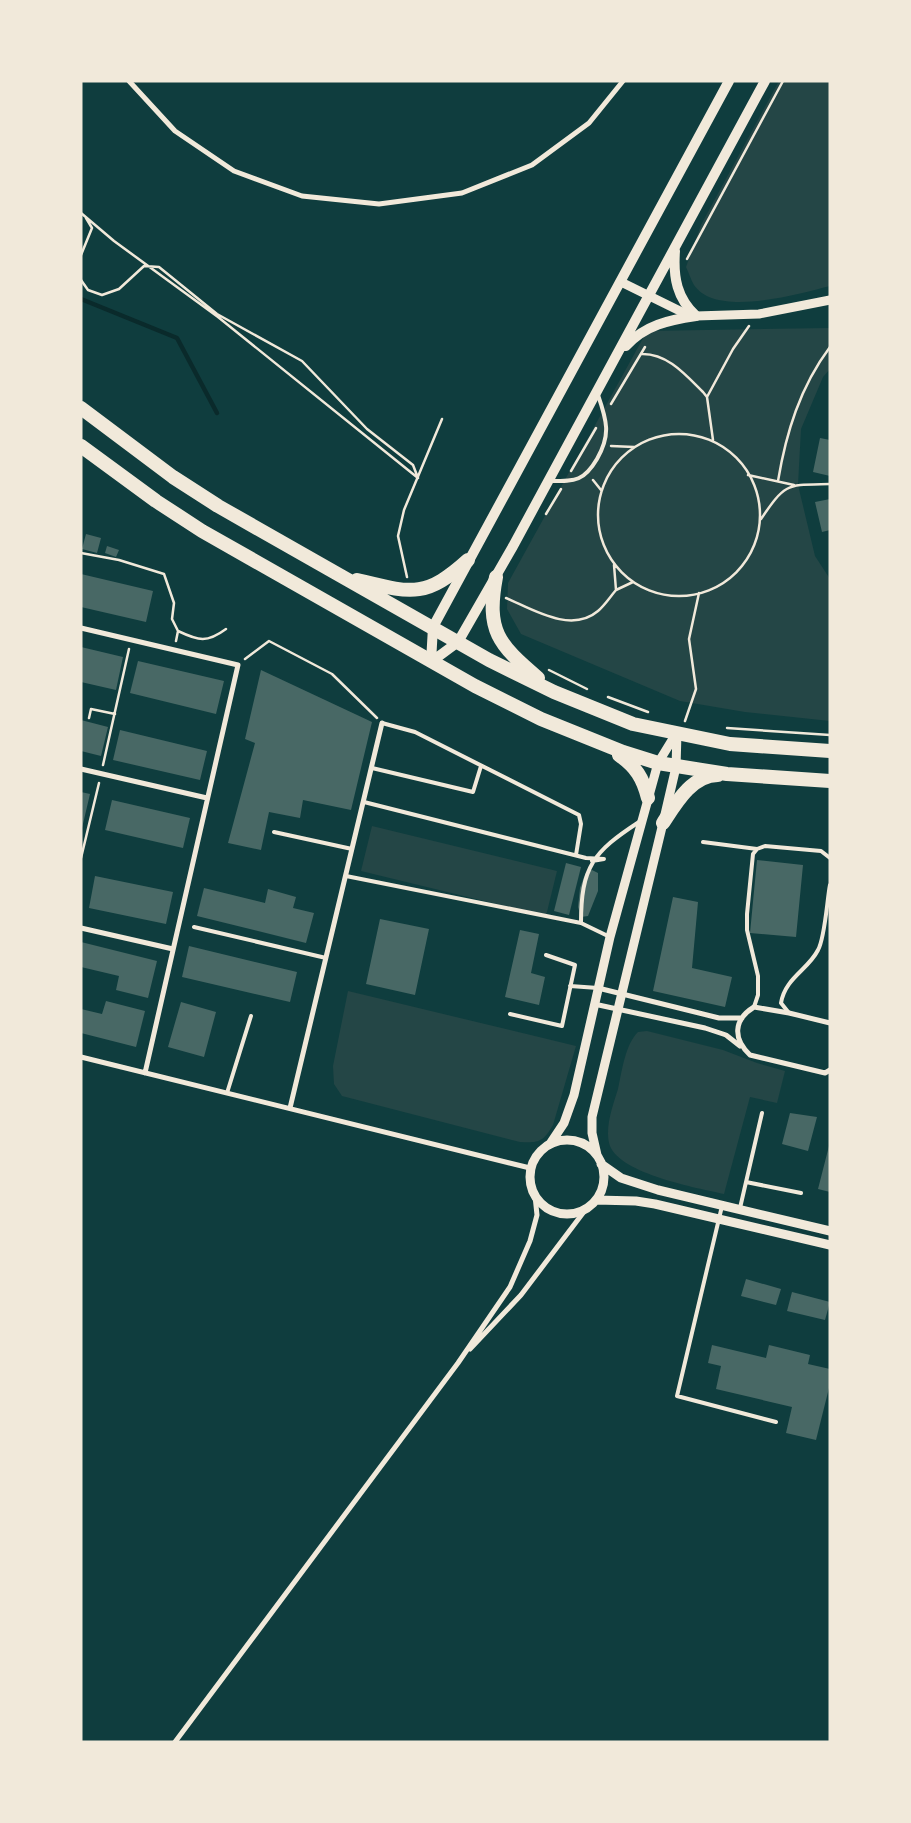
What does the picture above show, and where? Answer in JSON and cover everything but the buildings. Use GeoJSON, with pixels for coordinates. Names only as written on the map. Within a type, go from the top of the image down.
{"type":"FeatureCollection","features":[{"type":"Feature","properties":{"kind":"highway"},"geometry":{"type":"LineString","coordinates":[[81,408],[173,477],[279,542],[458,642],[554,692],[633,724],[680,725],[730,744],[830,751]]}},
{"type":"Feature","properties":{"kind":"highway"},"geometry":{"type":"LineString","coordinates":[[81,446],[156,501],[202,531],[432,662],[541,719],[604,745],[676,767],[744,775],[830,781]]}},
{"type":"Feature","properties":{"kind":"highway"},"geometry":{"type":"LineString","coordinates":[[340,575],[402,591],[411,590],[434,586],[447,579],[468,560]]}},
{"type":"Feature","properties":{"kind":"highway"},"geometry":{"type":"LineString","coordinates":[[496,577],[491,604],[494,630],[512,656],[554,692]]}},
{"type":"Feature","properties":{"kind":"highway"},"geometry":{"type":"LineString","coordinates":[[604,745],[634,765],[644,781],[648,798]]}},
{"type":"Feature","properties":{"kind":"highway"},"geometry":{"type":"LineString","coordinates":[[663,823],[681,795],[711,775],[744,775]]}},
{"type":"Feature","properties":{"kind":"main road"},"geometry":{"type":"LineString","coordinates":[[432,662],[433,627],[729,81]]}},
{"type":"Feature","properties":{"kind":"main road"},"geometry":{"type":"LineString","coordinates":[[432,662],[458,642],[496,577],[765,81]]}},
{"type":"Feature","properties":{"kind":"main road"},"geometry":{"type":"LineString","coordinates":[[675,247],[676,281],[681,299],[696,316]]}},
{"type":"Feature","properties":{"kind":"main road"},"geometry":{"type":"LineString","coordinates":[[616,356],[642,331],[664,322],[696,316]]}},
{"type":"Feature","properties":{"kind":"street"},"geometry":{"type":"LineString","coordinates":[[129,81],[175,131],[234,171],[302,196],[379,204],[462,193],[532,165],[590,123],[623,81]]}},
{"type":"Feature","properties":{"kind":"street"},"geometry":{"type":"LineString","coordinates":[[621,282],[684,314],[696,316],[759,314],[830,300]]}},
{"type":"Feature","properties":{"kind":"street"},"geometry":{"type":"LineString","coordinates":[[81,628],[238,665],[144,1072]]}},
{"type":"Feature","properties":{"kind":"street"},"geometry":{"type":"LineString","coordinates":[[290,1108],[382,723]]}},
{"type":"Feature","properties":{"kind":"street"},"geometry":{"type":"LineString","coordinates":[[175,1742],[458,1362],[510,1287],[530,1241],[537,1215],[535,1196],[529,1180],[530,1168],[539,1152],[550,1144],[564,1123],[574,1095],[610,937],[641,821],[658,763],[680,725]]}},
{"type":"Feature","properties":{"kind":"street"},"geometry":{"type":"LineString","coordinates":[[458,1362],[521,1295],[572,1225],[596,1200],[604,1180],[602,1164],[597,1155],[592,1133],[592,1117],[676,767],[680,725]]}},
{"type":"Feature","properties":{"kind":"street"},"geometry":{"type":"LineString","coordinates":[[81,769],[207,798]]}},
{"type":"Feature","properties":{"kind":"street"},"geometry":{"type":"LineString","coordinates":[[81,928],[173,949]]}},
{"type":"Feature","properties":{"kind":"street"},"geometry":{"type":"LineString","coordinates":[[598,988],[719,1018],[742,1018]]}},
{"type":"Feature","properties":{"kind":"street"},"geometry":{"type":"LineString","coordinates":[[594,1004],[618,1011],[705,1028],[726,1035],[750,1055],[825,1073],[830,1070]]}},
{"type":"Feature","properties":{"kind":"street"},"geometry":{"type":"LineString","coordinates":[[741,1047],[737,1027],[742,1018],[754,1007],[830,1023]]}},
{"type":"Feature","properties":{"kind":"street"},"geometry":{"type":"LineString","coordinates":[[81,1057],[530,1168]]}},
{"type":"Feature","properties":{"kind":"street"},"geometry":{"type":"LineString","coordinates":[[550,1144],[568,1140],[583,1144],[597,1155]]}},
{"type":"Feature","properties":{"kind":"street"},"geometry":{"type":"LineString","coordinates":[[602,1164],[621,1178],[658,1190],[830,1231]]}},
{"type":"Feature","properties":{"kind":"street"},"geometry":{"type":"LineString","coordinates":[[535,1196],[544,1206],[557,1213],[571,1214],[586,1209]]}},
{"type":"Feature","properties":{"kind":"street"},"geometry":{"type":"LineString","coordinates":[[596,1200],[636,1200],[830,1245]]}},
{"type":"Feature","properties":{"kind":"lane"},"geometry":{"type":"LineString","coordinates":[[549,481],[566,481],[588,474],[604,446],[607,432],[605,414],[596,393]]}},
{"type":"Feature","properties":{"kind":"lane"},"geometry":{"type":"LineString","coordinates":[[382,723],[415,732],[579,815],[581,824],[576,855]]}},
{"type":"Feature","properties":{"kind":"lane"},"geometry":{"type":"LineString","coordinates":[[372,768],[472,792],[481,766]]}},
{"type":"Feature","properties":{"kind":"lane"},"geometry":{"type":"LineString","coordinates":[[364,802],[576,855],[604,859],[592,860]]}},
{"type":"Feature","properties":{"kind":"lane"},"geometry":{"type":"LineString","coordinates":[[580,923],[584,880],[592,860],[617,836],[641,821]]}},
{"type":"Feature","properties":{"kind":"lane"},"geometry":{"type":"LineString","coordinates":[[274,832],[352,850]]}},
{"type":"Feature","properties":{"kind":"lane"},"geometry":{"type":"LineString","coordinates":[[703,842],[757,848],[765,846],[821,851],[830,858]]}},
{"type":"Feature","properties":{"kind":"lane"},"geometry":{"type":"LineString","coordinates":[[754,1007],[758,995],[758,976],[747,930],[747,914],[753,854],[757,848]]}},
{"type":"Feature","properties":{"kind":"lane"},"geometry":{"type":"LineString","coordinates":[[346,876],[580,923],[610,937]]}},
{"type":"Feature","properties":{"kind":"lane"},"geometry":{"type":"LineString","coordinates":[[789,1013],[782,1003],[782,995],[795,975],[820,948],[830,885]]}},
{"type":"Feature","properties":{"kind":"lane"},"geometry":{"type":"LineString","coordinates":[[194,927],[326,958]]}},
{"type":"Feature","properties":{"kind":"lane"},"geometry":{"type":"LineString","coordinates":[[510,1014],[562,1026],[574,965],[546,955]]}},
{"type":"Feature","properties":{"kind":"lane"},"geometry":{"type":"LineString","coordinates":[[570,986],[598,988]]}},
{"type":"Feature","properties":{"kind":"lane"},"geometry":{"type":"LineString","coordinates":[[227,1093],[251,1016]]}},
{"type":"Feature","properties":{"kind":"lane"},"geometry":{"type":"LineString","coordinates":[[740,1210],[762,1113]]}},
{"type":"Feature","properties":{"kind":"lane"},"geometry":{"type":"LineString","coordinates":[[746,1182],[801,1193]]}},
{"type":"Feature","properties":{"kind":"lane"},"geometry":{"type":"LineString","coordinates":[[722,1205],[677,1396],[776,1422]]}},
{"type":"Feature","properties":{"kind":"path"},"geometry":{"type":"LineString","coordinates":[[676,281],[783,81]]}},
{"type":"Feature","properties":{"kind":"path"},"geometry":{"type":"LineString","coordinates":[[81,256],[92,228],[82,214]]}},
{"type":"Feature","properties":{"kind":"path"},"geometry":{"type":"LineString","coordinates":[[82,214],[147,266],[218,317],[418,478]]}},
{"type":"Feature","properties":{"kind":"path"},"geometry":{"type":"LineString","coordinates":[[81,280],[88,290],[102,295],[119,289],[147,266],[159,267],[217,314],[302,361],[368,429],[413,465],[418,478]]}},
{"type":"Feature","properties":{"kind":"path"},"geometry":{"type":"LineString","coordinates":[[707,397],[733,349],[759,314]]}},
{"type":"Feature","properties":{"kind":"path"},"geometry":{"type":"LineString","coordinates":[[542,521],[646,345]]}},
{"type":"Feature","properties":{"kind":"path"},"geometry":{"type":"LineString","coordinates":[[778,481],[783,452],[792,419],[805,387],[830,347]]}},
{"type":"Feature","properties":{"kind":"path"},"geometry":{"type":"LineString","coordinates":[[641,354],[652,354],[669,361],[685,374],[707,397],[713,441]]}},
{"type":"Feature","properties":{"kind":"path"},"geometry":{"type":"LineString","coordinates":[[411,590],[398,536],[404,510],[442,418]]}},
{"type":"Feature","properties":{"kind":"path"},"geometry":{"type":"LineString","coordinates":[[672,434],[698,436],[713,441],[723,447],[742,465],[756,488],[760,520],[754,547],[738,571],[714,588],[685,596],[656,592],[634,582],[614,564],[604,547],[598,519],[601,490],[614,466],[634,447],[652,438],[672,434]]}},
{"type":"Feature","properties":{"kind":"path"},"geometry":{"type":"LineString","coordinates":[[604,446],[634,447]]}},
{"type":"Feature","properties":{"kind":"path"},"geometry":{"type":"LineString","coordinates":[[588,474],[601,490]]}},
{"type":"Feature","properties":{"kind":"path"},"geometry":{"type":"LineString","coordinates":[[748,475],[795,485],[830,484]]}},
{"type":"Feature","properties":{"kind":"path"},"geometry":{"type":"LineString","coordinates":[[760,520],[779,493],[795,485]]}},
{"type":"Feature","properties":{"kind":"path"},"geometry":{"type":"LineString","coordinates":[[81,553],[119,560],[164,574],[174,603],[172,619],[178,631],[175,650]]}},
{"type":"Feature","properties":{"kind":"path"},"geometry":{"type":"LineString","coordinates":[[614,564],[616,590]]}},
{"type":"Feature","properties":{"kind":"path"},"geometry":{"type":"LineString","coordinates":[[502,603],[502,596],[558,620],[572,621],[596,612],[616,590],[634,582]]}},
{"type":"Feature","properties":{"kind":"path"},"geometry":{"type":"LineString","coordinates":[[680,725],[696,689],[688,639],[699,593]]}},
{"type":"Feature","properties":{"kind":"path"},"geometry":{"type":"LineString","coordinates":[[178,631],[205,640],[216,637],[226,629]]}},
{"type":"Feature","properties":{"kind":"path"},"geometry":{"type":"LineString","coordinates":[[81,858],[132,640]]}},
{"type":"Feature","properties":{"kind":"path"},"geometry":{"type":"LineString","coordinates":[[238,665],[269,641],[332,674],[382,723]]}},
{"type":"Feature","properties":{"kind":"path"},"geometry":{"type":"LineString","coordinates":[[544,667],[560,677],[590,690]]}},
{"type":"Feature","properties":{"kind":"path"},"geometry":{"type":"LineString","coordinates":[[606,696],[655,714]]}},
{"type":"Feature","properties":{"kind":"path"},"geometry":{"type":"LineString","coordinates":[[89,718],[91,709],[114,714]]}},
{"type":"Feature","properties":{"kind":"path"},"geometry":{"type":"LineString","coordinates":[[680,725],[693,723]]}},
{"type":"Feature","properties":{"kind":"path"},"geometry":{"type":"LineString","coordinates":[[722,727],[830,735]]}},
{"type":"Feature","properties":{"kind":"shaded area"},"geometry":{"type":"Polygon","coordinates":[[[779,81],[830,81],[830,286],[758,301],[738,302],[720,300],[705,295],[694,285],[686,267],[701,225],[779,81]]]}},
{"type":"Feature","properties":{"kind":"shaded area"},"geometry":{"type":"Polygon","coordinates":[[[830,328],[830,369],[823,377],[801,429],[798,485],[815,556],[830,579],[830,721],[745,712],[680,701],[521,634],[507,609],[508,583],[647,331],[830,328]]]}},
{"type":"Feature","properties":{"kind":"shaded area"},"geometry":{"type":"Polygon","coordinates":[[[372,826],[557,871],[546,916],[361,871],[372,826]]]}},
{"type":"Feature","properties":{"kind":"shaded area"},"geometry":{"type":"Polygon","coordinates":[[[348,991],[576,1046],[553,1125],[549,1131],[536,1142],[520,1142],[342,1096],[334,1084],[333,1066],[348,991]]]}},
{"type":"Feature","properties":{"kind":"shaded area"},"geometry":{"type":"Polygon","coordinates":[[[647,1031],[723,1050],[785,1071],[777,1103],[750,1097],[724,1194],[679,1184],[644,1172],[617,1156],[610,1146],[608,1132],[610,1117],[627,1051],[638,1032],[647,1031]]]}},
{"type":"Feature","properties":{"kind":"waterway"},"geometry":{"type":"LineString","coordinates":[[81,299],[177,338],[217,413]]}}]}
